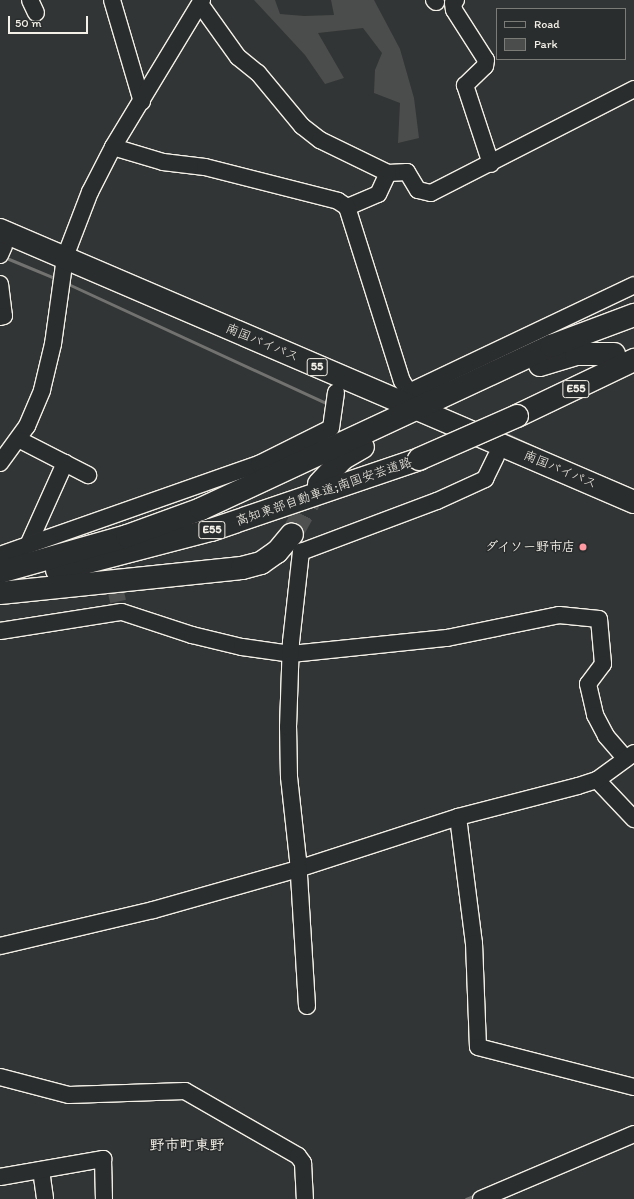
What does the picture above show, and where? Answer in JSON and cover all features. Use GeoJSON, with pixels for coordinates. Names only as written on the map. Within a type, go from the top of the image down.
{"type":"FeatureCollection","features":[{"type":"Feature","properties":{"kind":"highway","name":"南国バイパス"},"geometry":{"type":"LineString","coordinates":[[1,244],[336,392],[413,411],[496,456],[634,514]]}},
{"type":"Feature","properties":{"kind":"highway","name":"南国バイパス"},"geometry":{"type":"LineString","coordinates":[[62,272],[413,411],[634,502]]}},
{"type":"Feature","properties":{"kind":"highway"},"geometry":{"type":"LineString","coordinates":[[0,572],[127,536],[201,510],[571,338],[634,315]]}},
{"type":"Feature","properties":{"kind":"highway"},"geometry":{"type":"LineString","coordinates":[[318,484],[342,459],[413,411],[558,358],[576,354],[624,357]]}},
{"type":"Feature","properties":{"kind":"highway","name":"高知東部自動車道;南国安芸道路"},"geometry":{"type":"LineString","coordinates":[[0,582],[134,552],[211,530],[418,459],[517,416],[624,357]]}},
{"type":"Feature","properties":{"kind":"highway"},"geometry":{"type":"LineString","coordinates":[[0,593],[242,568],[261,563],[277,552],[292,534]]}},
{"type":"Feature","properties":{"kind":"street"},"geometry":{"type":"LineString","coordinates":[[112,0],[142,102]]}},
{"type":"Feature","properties":{"kind":"street"},"geometry":{"type":"LineString","coordinates":[[456,0],[453,3],[454,10],[486,60],[485,66],[465,84],[491,164]]}},
{"type":"Feature","properties":{"kind":"street"},"geometry":{"type":"LineString","coordinates":[[0,463],[27,426],[42,390],[53,344],[62,272],[78,218],[113,146],[142,102],[201,2],[234,52],[258,73],[302,126],[320,140],[388,173],[407,172],[418,190],[431,193],[491,164],[634,89]]}},
{"type":"Feature","properties":{"kind":"street"},"geometry":{"type":"LineString","coordinates":[[113,146],[163,162],[205,167],[338,201],[347,207],[402,381],[413,411],[634,284]]}},
{"type":"Feature","properties":{"kind":"street"},"geometry":{"type":"LineString","coordinates":[[347,207],[378,194],[388,173]]}},
{"type":"Feature","properties":{"kind":"street"},"geometry":{"type":"LineString","coordinates":[[0,284],[4,316],[0,317]]}},
{"type":"Feature","properties":{"kind":"street"},"geometry":{"type":"LineString","coordinates":[[0,555],[29,544],[100,527],[222,479],[330,428],[336,392]]}},
{"type":"Feature","properties":{"kind":"street"},"geometry":{"type":"LineString","coordinates":[[18,439],[88,475]]}},
{"type":"Feature","properties":{"kind":"street"},"geometry":{"type":"LineString","coordinates":[[307,1006],[298,869],[289,777],[291,654],[301,552],[437,501],[485,479],[496,456]]}},
{"type":"Feature","properties":{"kind":"street"},"geometry":{"type":"LineString","coordinates":[[29,544],[65,463]]}},
{"type":"Feature","properties":{"kind":"street"},"geometry":{"type":"LineString","coordinates":[[0,631],[120,606],[242,647],[291,654],[447,638],[559,615],[599,620],[603,664],[588,684],[594,715],[606,736],[630,756],[597,780],[458,817],[298,869],[153,910],[0,946]]}},
{"type":"Feature","properties":{"kind":"street"},"geometry":{"type":"LineString","coordinates":[[597,780],[634,819]]}},
{"type":"Feature","properties":{"kind":"street"},"geometry":{"type":"LineString","coordinates":[[458,817],[474,943],[478,1047],[634,1087]]}},
{"type":"Feature","properties":{"kind":"street"},"geometry":{"type":"LineString","coordinates":[[0,1076],[69,1095],[185,1091],[298,1156],[302,1163],[304,1199]]}},
{"type":"Feature","properties":{"kind":"street"},"geometry":{"type":"LineString","coordinates":[[488,1198],[634,1134]]}},
{"type":"Feature","properties":{"kind":"street"},"geometry":{"type":"LineString","coordinates":[[0,1177],[103,1159],[104,1199]]}},
{"type":"Feature","properties":{"kind":"street"},"geometry":{"type":"LineString","coordinates":[[41,1170],[45,1199]]}},
{"type":"Feature","properties":{"kind":"green space"},"geometry":{"type":"Polygon","coordinates":[[[254,0],[275,0],[280,14],[304,16],[334,15],[331,0],[374,0],[400,49],[414,98],[419,138],[398,143],[400,103],[374,93],[375,70],[382,53],[363,28],[318,33],[344,78],[325,84],[305,55],[254,0]]]}},
{"type":"Feature","properties":{"kind":"waterway"},"geometry":{"type":"LineString","coordinates":[[4,257],[57,279]]}},
{"type":"Feature","properties":{"kind":"waterway"},"geometry":{"type":"LineString","coordinates":[[66,283],[328,404]]}},
{"type":"Feature","properties":{"kind":"waterway"},"geometry":{"type":"LineString","coordinates":[[502,432],[540,450]]}},
{"type":"Feature","properties":{"kind":"waterway"},"geometry":{"type":"LineString","coordinates":[[466,1199],[476,1195]]}},
{"type":"Feature","properties":{"kind":"tunnel"},"geometry":{"type":"LineString","coordinates":[[292,534],[319,484]]}},
{"type":"Feature","properties":{"kind":"tunnel"},"geometry":{"type":"LineString","coordinates":[[105,546],[118,601]]}},
{"type":"Feature","properties":{"kind":"place","name":"ダイソー野市店"},"geometry":{"type":"Point","coordinates":[583,547]}},
{"type":"Feature","properties":{"kind":"district","name":"野市町東野"},"geometry":{"type":"Point","coordinates":[187,1146]}}]}
